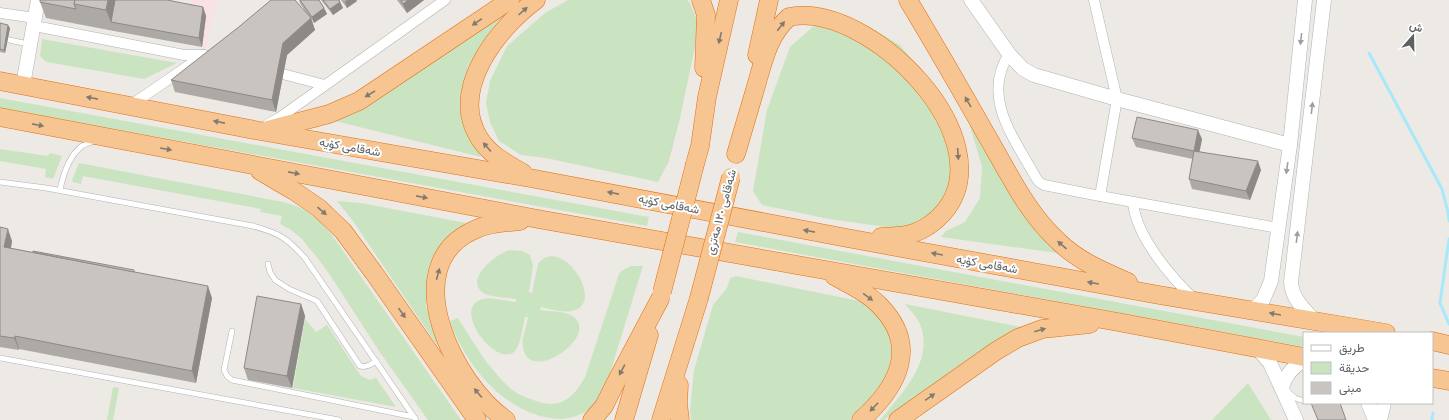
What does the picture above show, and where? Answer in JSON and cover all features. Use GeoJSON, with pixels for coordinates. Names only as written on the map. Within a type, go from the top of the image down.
{"type":"FeatureCollection","features":[{"type":"Feature","properties":{"kind":"highway"},"geometry":{"type":"LineString","coordinates":[[259,131],[329,114],[359,101],[510,0]]}},
{"type":"Feature","properties":{"kind":"highway"},"geometry":{"type":"LineString","coordinates":[[530,178],[494,155],[486,147],[473,126],[469,104],[472,84],[488,52],[504,30],[536,0]]}},
{"type":"Feature","properties":{"kind":"highway"},"geometry":{"type":"LineString","coordinates":[[700,146],[706,35],[706,15],[701,0]]}},
{"type":"Feature","properties":{"kind":"highway"},"geometry":{"type":"LineString","coordinates":[[624,420],[661,295],[700,146],[708,91],[729,0]]}},
{"type":"Feature","properties":{"kind":"highway","name":"شەقامی ١٢٠ مەتری"},"geometry":{"type":"LineString","coordinates":[[662,420],[696,306],[731,177],[769,0]]}},
{"type":"Feature","properties":{"kind":"highway"},"geometry":{"type":"LineString","coordinates":[[908,0],[1012,178],[1042,225],[1063,246],[1086,263],[1159,294]]}},
{"type":"Feature","properties":{"kind":"highway"},"geometry":{"type":"LineString","coordinates":[[736,154],[764,59],[772,40],[783,23],[795,12],[810,4],[826,1]]}},
{"type":"Feature","properties":{"kind":"highway"},"geometry":{"type":"LineString","coordinates":[[847,238],[904,236],[914,233],[939,218],[951,203],[955,194],[958,184],[959,160],[953,124],[937,87],[909,48]]}},
{"type":"Feature","properties":{"kind":"highway","name":"شەقامی کۆیە"},"geometry":{"type":"LineString","coordinates":[[0,81],[131,105],[259,131],[530,178],[847,238],[1196,301],[1380,332]]}},
{"type":"Feature","properties":{"kind":"highway"},"geometry":{"type":"LineString","coordinates":[[0,118],[241,162],[538,219],[1118,322],[1303,357]]}},
{"type":"Feature","properties":{"kind":"highway"},"geometry":{"type":"LineString","coordinates":[[241,162],[294,191],[320,208],[332,220],[374,272],[477,420]]}},
{"type":"Feature","properties":{"kind":"highway"},"geometry":{"type":"LineString","coordinates":[[506,420],[486,402],[473,386],[450,350],[442,329],[437,308],[435,286],[440,264],[446,254],[453,245],[471,231],[492,224],[538,219]]}},
{"type":"Feature","properties":{"kind":"highway"},"geometry":{"type":"LineString","coordinates":[[823,269],[872,299],[887,313],[898,330],[901,350],[895,380],[884,397],[861,420]]}},
{"type":"Feature","properties":{"kind":"highway"},"geometry":{"type":"LineString","coordinates":[[592,420],[604,406],[661,295]]}},
{"type":"Feature","properties":{"kind":"highway"},"geometry":{"type":"LineString","coordinates":[[680,420],[678,404],[679,384],[696,306]]}},
{"type":"Feature","properties":{"kind":"highway"},"geometry":{"type":"LineString","coordinates":[[898,420],[996,351],[1018,338],[1054,326],[1118,322]]}},
{"type":"Feature","properties":{"kind":"highway"},"geometry":{"type":"LineString","coordinates":[[1433,342],[1449,345]]}},
{"type":"Feature","properties":{"kind":"highway"},"geometry":{"type":"LineString","coordinates":[[1433,378],[1449,381]]}},
{"type":"Feature","properties":{"kind":"street"},"geometry":{"type":"LineString","coordinates":[[23,85],[38,0]]}},
{"type":"Feature","properties":{"kind":"street"},"geometry":{"type":"LineString","coordinates":[[259,131],[445,0]]}},
{"type":"Feature","properties":{"kind":"street"},"geometry":{"type":"LineString","coordinates":[[971,0],[1010,54],[1023,69],[1034,75],[1117,99],[1290,145]]}},
{"type":"Feature","properties":{"kind":"street"},"geometry":{"type":"LineString","coordinates":[[1094,0],[1117,99],[1100,196]]}},
{"type":"Feature","properties":{"kind":"street"},"geometry":{"type":"LineString","coordinates":[[1253,310],[1263,300],[1269,286],[1274,259],[1290,145],[1305,0]]}},
{"type":"Feature","properties":{"kind":"street"},"geometry":{"type":"LineString","coordinates":[[1314,320],[1297,302],[1292,288],[1324,0]]}},
{"type":"Feature","properties":{"kind":"street"},"geometry":{"type":"LineString","coordinates":[[0,13],[34,21],[40,27],[184,55],[204,55],[226,61]]}},
{"type":"Feature","properties":{"kind":"street"},"geometry":{"type":"LineString","coordinates":[[131,105],[218,46]]}},
{"type":"Feature","properties":{"kind":"street"},"geometry":{"type":"LineString","coordinates":[[1010,54],[1001,68],[998,91],[1000,102],[1007,126],[1039,182],[1049,187],[1278,228]]}},
{"type":"Feature","properties":{"kind":"street"},"geometry":{"type":"LineString","coordinates":[[264,70],[325,85]]}},
{"type":"Feature","properties":{"kind":"street"},"geometry":{"type":"LineString","coordinates":[[1133,202],[1133,208],[1138,223],[1155,254],[1177,282],[1196,301]]}},
{"type":"Feature","properties":{"kind":"street"},"geometry":{"type":"LineString","coordinates":[[1274,259],[1294,262]]}},
{"type":"Feature","properties":{"kind":"street"},"geometry":{"type":"LineString","coordinates":[[1258,349],[1270,363],[1296,420]]}},
{"type":"Feature","properties":{"kind":"street"},"geometry":{"type":"LineString","coordinates":[[1282,387],[1286,376],[1297,364],[1303,361]]}},
{"type":"Feature","properties":{"kind":"street"},"geometry":{"type":"LineString","coordinates":[[1368,404],[1375,420]]}},
{"type":"Feature","properties":{"kind":"street"},"geometry":{"type":"LineString","coordinates":[[1380,420],[1384,404]]}},
{"type":"Feature","properties":{"kind":"lane"},"geometry":{"type":"LineString","coordinates":[[0,38],[30,44]]}},
{"type":"Feature","properties":{"kind":"lane"},"geometry":{"type":"LineString","coordinates":[[60,190],[66,171],[75,153],[83,145],[108,138]]}},
{"type":"Feature","properties":{"kind":"lane"},"geometry":{"type":"LineString","coordinates":[[0,182],[60,190],[253,226],[276,233],[292,243],[305,258],[415,418]]}},
{"type":"Feature","properties":{"kind":"lane"},"geometry":{"type":"LineString","coordinates":[[268,264],[270,272],[275,280],[289,289],[317,301],[360,366],[363,367],[370,365],[376,361]]}},
{"type":"Feature","properties":{"kind":"lane"},"geometry":{"type":"LineString","coordinates":[[232,331],[224,370],[227,376],[232,380],[415,418]]}},
{"type":"Feature","properties":{"kind":"lane"},"geometry":{"type":"LineString","coordinates":[[0,358],[339,420]]}},
{"type":"Feature","properties":{"kind":"lane"},"geometry":{"type":"LineString","coordinates":[[1282,387],[1295,398],[1303,401]]}},
{"type":"Feature","properties":{"kind":"shaded area"},"geometry":{"type":"Polygon","coordinates":[[[191,0],[217,0],[206,47],[177,43],[191,0]]]}},
{"type":"Feature","properties":{"kind":"green space"},"geometry":{"type":"Polygon","coordinates":[[[518,0],[528,0],[479,51],[468,67],[464,87],[472,134],[481,157],[335,121],[518,0]]]}},
{"type":"Feature","properties":{"kind":"green space"},"geometry":{"type":"Polygon","coordinates":[[[568,0],[687,0],[690,3],[698,23],[695,47],[669,161],[658,182],[546,158],[521,155],[499,141],[490,122],[486,103],[490,81],[507,46],[545,13],[568,0]]]}},
{"type":"Feature","properties":{"kind":"green space"},"geometry":{"type":"Polygon","coordinates":[[[846,20],[876,31],[900,45],[920,70],[958,164],[936,213],[907,230],[829,219],[762,205],[753,191],[767,110],[790,47],[816,24],[846,20]]]}},
{"type":"Feature","properties":{"kind":"green space"},"geometry":{"type":"Polygon","coordinates":[[[42,39],[177,63],[144,79],[47,62],[40,56],[42,39]]]}},
{"type":"Feature","properties":{"kind":"green space"},"geometry":{"type":"Polygon","coordinates":[[[0,98],[649,217],[647,226],[0,108],[0,98]]]}},
{"type":"Feature","properties":{"kind":"green space"},"geometry":{"type":"Polygon","coordinates":[[[965,109],[1064,254],[941,237],[946,231],[965,222],[980,198],[982,167],[965,109]]]}},
{"type":"Feature","properties":{"kind":"green space"},"geometry":{"type":"Polygon","coordinates":[[[0,149],[48,156],[50,153],[62,156],[53,179],[45,177],[46,169],[0,161],[0,149]]]}},
{"type":"Feature","properties":{"kind":"green space"},"geometry":{"type":"Polygon","coordinates":[[[79,163],[283,202],[305,210],[321,222],[332,235],[461,420],[428,420],[379,351],[316,256],[301,238],[280,224],[282,216],[260,212],[261,209],[83,176],[81,184],[73,182],[72,180],[79,163]]]}},
{"type":"Feature","properties":{"kind":"green space"},"geometry":{"type":"Polygon","coordinates":[[[337,201],[361,203],[466,223],[452,234],[440,247],[433,262],[427,285],[426,307],[436,332],[437,345],[353,221],[337,201]]]}},
{"type":"Feature","properties":{"kind":"green space"},"geometry":{"type":"Polygon","coordinates":[[[738,232],[1303,337],[1303,347],[735,242],[738,232]]]}},
{"type":"Feature","properties":{"kind":"green space"},"geometry":{"type":"Polygon","coordinates":[[[509,250],[522,251],[530,255],[533,266],[529,292],[532,293],[538,264],[547,257],[558,257],[568,263],[577,273],[583,284],[585,296],[582,305],[572,311],[560,311],[541,307],[540,310],[563,312],[572,315],[579,327],[577,337],[570,346],[559,355],[547,360],[536,361],[528,358],[523,347],[523,336],[528,317],[525,317],[520,340],[516,349],[514,352],[506,354],[497,352],[488,345],[474,325],[471,314],[473,306],[480,300],[493,299],[516,302],[516,299],[485,294],[478,286],[477,280],[485,267],[491,261],[509,250]]]}},
{"type":"Feature","properties":{"kind":"green space"},"geometry":{"type":"Polygon","coordinates":[[[631,266],[643,266],[606,384],[595,405],[587,411],[573,417],[563,419],[544,417],[525,410],[508,400],[492,387],[478,372],[457,338],[450,321],[458,318],[494,372],[515,392],[536,401],[553,404],[560,403],[571,396],[585,377],[619,274],[631,266]]]}},
{"type":"Feature","properties":{"kind":"green space"},"geometry":{"type":"Polygon","coordinates":[[[736,276],[864,302],[885,318],[891,340],[893,363],[883,385],[870,401],[850,420],[691,420],[690,411],[694,370],[713,305],[727,288],[730,278],[736,276]]]}},
{"type":"Feature","properties":{"kind":"green space"},"geometry":{"type":"Polygon","coordinates":[[[905,304],[1026,328],[916,397],[884,420],[880,420],[914,376],[923,351],[923,338],[920,324],[905,304]]]}},
{"type":"Feature","properties":{"kind":"green space"},"geometry":{"type":"Polygon","coordinates":[[[305,319],[316,332],[327,325],[361,376],[370,380],[376,378],[396,407],[293,388],[305,319]]]}},
{"type":"Feature","properties":{"kind":"green space"},"geometry":{"type":"Polygon","coordinates":[[[1248,383],[1271,420],[1212,420],[1248,383]]]}},
{"type":"Feature","properties":{"kind":"green space"},"geometry":{"type":"Polygon","coordinates":[[[113,387],[119,388],[113,420],[107,420],[113,387]]]}},
{"type":"Feature","properties":{"kind":"building"},"geometry":{"type":"Polygon","coordinates":[[[40,0],[75,0],[74,4],[76,9],[40,2],[40,0]]]}},
{"type":"Feature","properties":{"kind":"building"},"geometry":{"type":"Polygon","coordinates":[[[75,0],[108,0],[106,10],[74,4],[75,0]]]}},
{"type":"Feature","properties":{"kind":"building"},"geometry":{"type":"Polygon","coordinates":[[[115,0],[167,0],[203,7],[199,38],[111,22],[115,0]]]}},
{"type":"Feature","properties":{"kind":"building"},"geometry":{"type":"Polygon","coordinates":[[[271,0],[295,0],[311,18],[283,43],[272,100],[171,80],[240,26],[271,0]]]}},
{"type":"Feature","properties":{"kind":"building"},"geometry":{"type":"Polygon","coordinates":[[[300,0],[319,0],[324,8],[312,17],[300,0]]]}},
{"type":"Feature","properties":{"kind":"building"},"geometry":{"type":"Polygon","coordinates":[[[323,0],[339,0],[340,2],[330,9],[323,0]]]}},
{"type":"Feature","properties":{"kind":"building"},"geometry":{"type":"Polygon","coordinates":[[[401,0],[408,0],[403,4],[401,0]]]}},
{"type":"Feature","properties":{"kind":"building"},"geometry":{"type":"Polygon","coordinates":[[[0,23],[8,25],[4,50],[0,49],[0,23]]]}},
{"type":"Feature","properties":{"kind":"building"},"geometry":{"type":"Polygon","coordinates":[[[1137,117],[1198,130],[1194,151],[1132,138],[1137,117]]]}},
{"type":"Feature","properties":{"kind":"building"},"geometry":{"type":"Polygon","coordinates":[[[1194,151],[1258,161],[1246,191],[1189,179],[1194,151]]]}},
{"type":"Feature","properties":{"kind":"building"},"geometry":{"type":"Polygon","coordinates":[[[0,227],[8,229],[4,247],[208,286],[192,371],[15,336],[14,338],[0,336],[0,227]]]}},
{"type":"Feature","properties":{"kind":"building"},"geometry":{"type":"Polygon","coordinates":[[[33,252],[134,270],[134,272],[33,252]]]}},
{"type":"Feature","properties":{"kind":"building"},"geometry":{"type":"Polygon","coordinates":[[[257,296],[301,304],[287,376],[244,368],[257,296]]]}},
{"type":"Feature","properties":{"kind":"building"},"geometry":{"type":"Polygon","coordinates":[[[1311,404],[1340,404],[1346,420],[1318,420],[1311,404]]]}},
{"type":"Feature","properties":{"kind":"waterway"},"geometry":{"type":"LineString","coordinates":[[1369,53],[1442,189],[1449,221]]}},
{"type":"Feature","properties":{"kind":"waterway"},"geometry":{"type":"LineString","coordinates":[[1449,239],[1440,303],[1449,324]]}},
{"type":"Feature","properties":{"kind":"waterway"},"geometry":{"type":"LineString","coordinates":[[1432,420],[1433,413]]}}]}
